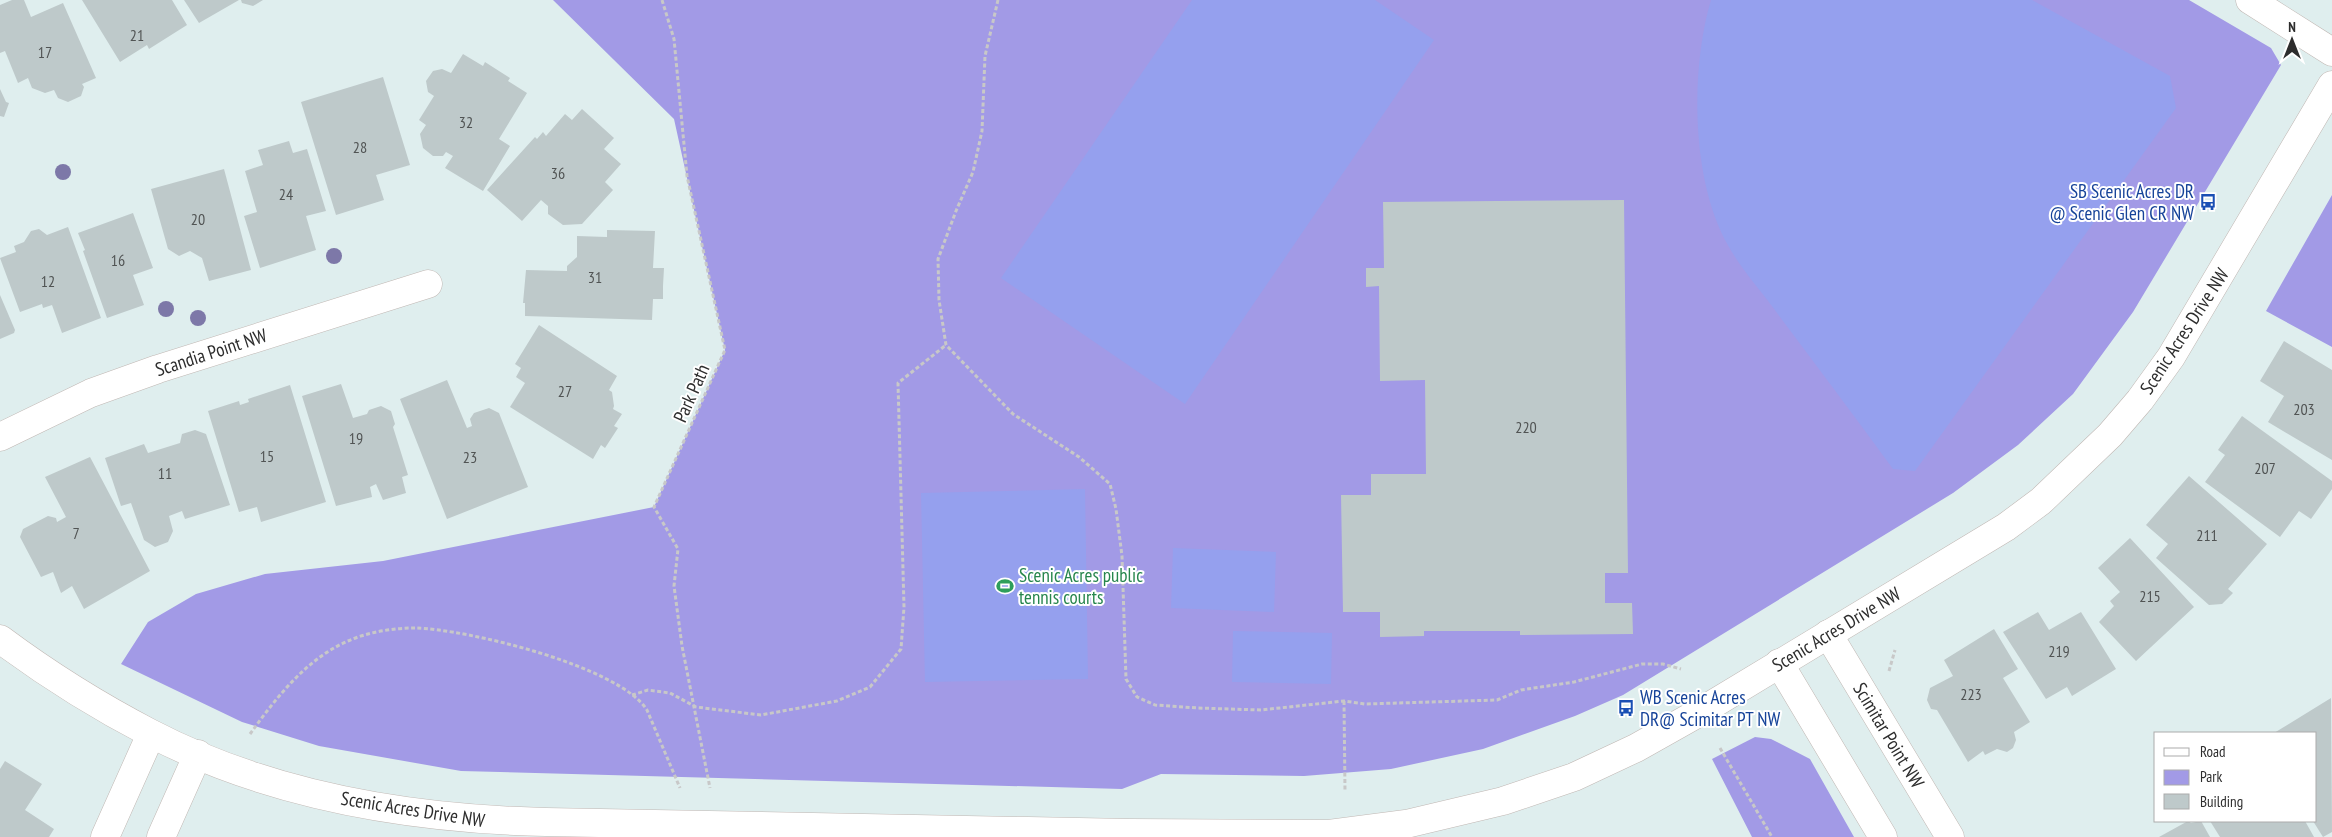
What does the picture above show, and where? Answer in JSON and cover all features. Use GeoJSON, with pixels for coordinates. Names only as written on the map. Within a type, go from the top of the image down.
{"type":"FeatureCollection","features":[{"type":"Feature","properties":{"kind":"street"},"geometry":{"type":"LineString","coordinates":[[2250,0],[2332,52]]}},
{"type":"Feature","properties":{"kind":"street","name":"Scenic Acres Drive NW"},"geometry":{"type":"LineString","coordinates":[[0,639],[38,666],[151,734],[233,769],[292,788],[377,807],[434,816],[492,821],[1129,833],[1329,834],[1406,824],[1494,804],[1574,777],[1636,748],[2006,526],[2041,501],[2110,436],[2140,400],[2171,357],[2332,85]]}},
{"type":"Feature","properties":{"kind":"street","name":"Scandia Point NW"},"geometry":{"type":"LineString","coordinates":[[0,437],[91,393],[158,369],[428,284]]}},
{"type":"Feature","properties":{"kind":"street","name":"Scimitar Point NW"},"geometry":{"type":"LineString","coordinates":[[1828,634],[1950,837]]}},
{"type":"Feature","properties":{"kind":"street"},"geometry":{"type":"LineString","coordinates":[[1779,663],[1884,837]]}},
{"type":"Feature","properties":{"kind":"street"},"geometry":{"type":"LineString","coordinates":[[105,837],[151,734]]}},
{"type":"Feature","properties":{"kind":"street"},"geometry":{"type":"LineString","coordinates":[[162,837],[198,754]]}},
{"type":"Feature","properties":{"kind":"path","name":"Park Path"},"geometry":{"type":"LineString","coordinates":[[662,0],[674,39],[687,176],[725,350],[654,508],[678,548],[674,586],[682,646],[696,707],[710,788]]}},
{"type":"Feature","properties":{"kind":"path"},"geometry":{"type":"LineString","coordinates":[[998,0],[985,56],[982,131],[972,172],[938,259],[939,300],[946,345],[1013,414],[1078,458],[1110,484],[1116,509],[1122,556],[1126,679],[1137,697],[1155,705],[1261,710],[1344,702],[1366,704],[1497,700],[1521,690],[1574,682],[1642,664],[1663,664],[1681,669]]}},
{"type":"Feature","properties":{"kind":"path"},"geometry":{"type":"LineString","coordinates":[[632,695],[648,690],[670,693],[696,707],[761,715],[837,701],[870,687],[901,648],[904,607],[898,382],[946,345]]}},
{"type":"Feature","properties":{"kind":"path"},"geometry":{"type":"LineString","coordinates":[[250,734],[277,697],[323,654],[349,640],[383,631],[414,628],[467,634],[592,670],[632,695],[647,710],[680,788]]}},
{"type":"Feature","properties":{"kind":"path"},"geometry":{"type":"LineString","coordinates":[[1889,674],[1895,650]]}},
{"type":"Feature","properties":{"kind":"path"},"geometry":{"type":"LineString","coordinates":[[1344,702],[1345,791]]}},
{"type":"Feature","properties":{"kind":"path"},"geometry":{"type":"LineString","coordinates":[[1720,748],[1772,837]]}},
{"type":"Feature","properties":{"kind":"green space"},"geometry":{"type":"Polygon","coordinates":[[[553,0],[2189,0],[2271,48],[2281,65],[2133,312],[2073,394],[2018,445],[1953,493],[1623,695],[1575,716],[1483,749],[1391,769],[1304,776],[1161,774],[1122,789],[461,771],[319,746],[242,722],[121,664],[148,622],[196,594],[265,574],[383,561],[654,507],[725,350],[674,119],[553,0]]]}},
{"type":"Feature","properties":{"kind":"green space"},"geometry":{"type":"Polygon","coordinates":[[[2332,195],[2332,347],[2266,311],[2332,195]]]}},
{"type":"Feature","properties":{"kind":"green space"},"geometry":{"type":"Polygon","coordinates":[[[1755,737],[1771,739],[1810,759],[1854,837],[1752,837],[1712,759],[1755,737]]]}},
{"type":"Feature","properties":{"kind":"shaded area"},"geometry":{"type":"Polygon","coordinates":[[[1192,0],[1375,0],[1434,40],[1185,404],[1001,278],[1192,0]]]}},
{"type":"Feature","properties":{"kind":"shaded area"},"geometry":{"type":"Polygon","coordinates":[[[1711,0],[2032,0],[2170,76],[2176,108],[1915,471],[1893,469],[1741,265],[1729,247],[1716,221],[1707,191],[1701,159],[1697,92],[1704,28],[1711,0]]]}},
{"type":"Feature","properties":{"kind":"shaded area","name":"Scenic Acres public tennis courts"},"geometry":{"type":"Polygon","coordinates":[[[1085,489],[1088,679],[925,682],[921,493],[1085,489]]]}},
{"type":"Feature","properties":{"kind":"shaded area"},"geometry":{"type":"Polygon","coordinates":[[[1173,548],[1276,552],[1274,612],[1171,608],[1173,548]]]}},
{"type":"Feature","properties":{"kind":"shaded area"},"geometry":{"type":"Polygon","coordinates":[[[1233,631],[1332,633],[1331,684],[1232,682],[1233,631]]]}},
{"type":"Feature","properties":{"kind":"building"},"geometry":{"type":"Polygon","coordinates":[[[12,0],[24,0],[31,17],[63,3],[96,78],[82,84],[84,87],[81,96],[68,102],[58,98],[54,90],[45,93],[32,88],[28,78],[18,83],[5,51],[0,53],[0,5],[12,0]]]}},
{"type":"Feature","properties":{"kind":"building"},"geometry":{"type":"Polygon","coordinates":[[[82,0],[172,0],[187,25],[149,49],[147,45],[120,62],[82,0]]]}},
{"type":"Feature","properties":{"kind":"building"},"geometry":{"type":"Polygon","coordinates":[[[184,0],[239,0],[199,23],[184,0]]]}},
{"type":"Feature","properties":{"kind":"building"},"geometry":{"type":"Polygon","coordinates":[[[241,0],[263,0],[253,6],[242,3],[241,0]]]}},
{"type":"Feature","properties":{"kind":"building"},"geometry":{"type":"Polygon","coordinates":[[[463,54],[483,66],[485,62],[510,78],[508,81],[527,93],[499,139],[510,146],[483,191],[445,168],[453,156],[446,152],[443,156],[433,156],[423,148],[420,134],[426,125],[419,120],[434,96],[428,92],[426,81],[433,71],[442,69],[451,73],[463,54]]]}},
{"type":"Feature","properties":{"kind":"building"},"geometry":{"type":"Polygon","coordinates":[[[383,77],[410,165],[376,175],[384,200],[336,215],[301,102],[383,77]]]}},
{"type":"Feature","properties":{"kind":"building"},"geometry":{"type":"Polygon","coordinates":[[[0,89],[6,102],[9,103],[4,117],[0,116],[0,89]]]}},
{"type":"Feature","properties":{"kind":"building"},"geometry":{"type":"Polygon","coordinates":[[[582,109],[614,138],[604,149],[621,164],[605,182],[613,190],[582,224],[563,225],[548,214],[548,206],[541,200],[522,221],[487,190],[535,137],[537,139],[543,132],[546,136],[565,114],[572,120],[582,109]]]}},
{"type":"Feature","properties":{"kind":"building"},"geometry":{"type":"Polygon","coordinates":[[[289,141],[293,153],[307,149],[326,211],[306,216],[316,250],[260,268],[244,216],[257,212],[245,171],[263,165],[258,150],[289,141]]]}},
{"type":"Feature","properties":{"kind":"building"},"geometry":{"type":"Polygon","coordinates":[[[224,169],[251,270],[209,281],[202,258],[190,251],[179,256],[168,249],[151,189],[224,169]]]}},
{"type":"Feature","properties":{"kind":"building"},"geometry":{"type":"Polygon","coordinates":[[[1624,200],[1628,573],[1605,573],[1605,603],[1632,603],[1633,634],[1520,635],[1520,631],[1424,631],[1424,636],[1380,637],[1380,612],[1343,612],[1341,495],[1371,495],[1371,474],[1426,474],[1425,380],[1380,381],[1379,286],[1366,287],[1366,268],[1384,268],[1383,202],[1624,200]]]}},
{"type":"Feature","properties":{"kind":"building"},"geometry":{"type":"Polygon","coordinates":[[[133,213],[153,268],[133,275],[144,305],[107,318],[78,233],[133,213]]]}},
{"type":"Feature","properties":{"kind":"building"},"geometry":{"type":"Polygon","coordinates":[[[68,227],[101,318],[62,333],[52,305],[43,308],[42,304],[20,312],[0,258],[16,252],[14,246],[24,242],[31,231],[39,229],[47,235],[68,227]]]}},
{"type":"Feature","properties":{"kind":"building"},"geometry":{"type":"Polygon","coordinates":[[[607,230],[655,231],[653,268],[664,268],[663,299],[653,299],[652,320],[525,316],[525,303],[523,303],[526,270],[567,271],[567,266],[577,257],[577,236],[607,237],[607,230]]]}},
{"type":"Feature","properties":{"kind":"building"},"geometry":{"type":"Polygon","coordinates":[[[0,295],[15,330],[14,333],[0,339],[0,295]]]}},
{"type":"Feature","properties":{"kind":"building"},"geometry":{"type":"Polygon","coordinates":[[[539,325],[617,376],[609,390],[612,392],[613,409],[622,414],[614,426],[618,428],[605,448],[601,445],[593,459],[510,407],[525,383],[516,377],[521,368],[515,364],[539,325]]]}},
{"type":"Feature","properties":{"kind":"building"},"geometry":{"type":"Polygon","coordinates":[[[2284,341],[2332,370],[2332,460],[2268,422],[2284,396],[2260,381],[2284,341]]]}},
{"type":"Feature","properties":{"kind":"building"},"geometry":{"type":"Polygon","coordinates":[[[447,380],[467,428],[472,426],[470,419],[474,413],[489,408],[499,413],[528,487],[447,519],[400,399],[447,380]]]}},
{"type":"Feature","properties":{"kind":"building"},"geometry":{"type":"Polygon","coordinates":[[[341,384],[353,418],[367,414],[369,410],[381,406],[391,411],[395,424],[393,427],[408,475],[402,477],[406,493],[383,500],[376,484],[370,487],[372,497],[336,506],[302,396],[341,384]]]}},
{"type":"Feature","properties":{"kind":"building"},"geometry":{"type":"Polygon","coordinates":[[[290,385],[326,502],[261,522],[257,507],[239,512],[208,411],[239,401],[240,405],[249,402],[248,399],[290,385]]]}},
{"type":"Feature","properties":{"kind":"building"},"geometry":{"type":"Polygon","coordinates":[[[2242,416],[2332,481],[2332,489],[2311,519],[2299,511],[2280,537],[2205,482],[2225,455],[2218,450],[2242,416]]]}},
{"type":"Feature","properties":{"kind":"building"},"geometry":{"type":"Polygon","coordinates":[[[195,430],[206,434],[230,505],[185,519],[182,511],[169,516],[173,531],[168,542],[155,547],[144,540],[131,503],[121,506],[105,458],[144,444],[148,453],[180,443],[182,434],[195,430]]]}},
{"type":"Feature","properties":{"kind":"building"},"geometry":{"type":"Polygon","coordinates":[[[90,457],[150,571],[84,609],[72,586],[61,593],[53,572],[41,577],[20,537],[23,529],[48,516],[56,518],[57,522],[66,517],[45,477],[90,457]]]}},
{"type":"Feature","properties":{"kind":"building"},"geometry":{"type":"Polygon","coordinates":[[[2189,476],[2267,544],[2228,589],[2233,593],[2222,604],[2209,605],[2156,558],[2168,544],[2146,525],[2189,476]]]}},
{"type":"Feature","properties":{"kind":"building"},"geometry":{"type":"Polygon","coordinates":[[[2130,538],[2194,607],[2136,661],[2099,622],[2114,606],[2110,601],[2120,592],[2098,568],[2130,538]]]}},
{"type":"Feature","properties":{"kind":"building"},"geometry":{"type":"Polygon","coordinates":[[[2038,612],[2049,630],[2081,612],[2116,669],[2072,696],[2067,687],[2046,699],[2003,632],[2038,612]]]}},
{"type":"Feature","properties":{"kind":"building"},"geometry":{"type":"Polygon","coordinates":[[[1994,629],[2018,669],[2003,678],[2030,722],[2014,732],[2016,740],[2013,748],[2007,752],[1997,749],[1985,755],[1983,751],[1968,762],[1937,710],[1931,709],[1927,700],[1930,688],[1953,676],[1944,660],[1994,629]]]}},
{"type":"Feature","properties":{"kind":"building"},"geometry":{"type":"Polygon","coordinates":[[[2331,698],[2332,832],[2323,837],[2314,822],[2317,822],[2317,732],[2276,732],[2331,698]]]}},
{"type":"Feature","properties":{"kind":"building"},"geometry":{"type":"Polygon","coordinates":[[[5,761],[42,784],[25,810],[54,829],[49,837],[0,837],[0,769],[5,761]]]}},
{"type":"Feature","properties":{"kind":"building"},"geometry":{"type":"Polygon","coordinates":[[[2186,822],[2202,822],[2210,837],[2159,837],[2186,822]]]}},
{"type":"Feature","properties":{"kind":"building"},"geometry":{"type":"Polygon","coordinates":[[[2211,822],[2306,822],[2314,837],[2220,837],[2211,822]]]}},
{"type":"Feature","properties":{"kind":"place","name":"SB Scenic Acres DR @ Scenic Glen CR NW"},"geometry":{"type":"Point","coordinates":[2208,202]}},
{"type":"Feature","properties":{"kind":"place","name":"Scenic Acres public tennis courts"},"geometry":{"type":"Point","coordinates":[1005,586]}},
{"type":"Feature","properties":{"kind":"place","name":"WB Scenic Acres DR@ Scimitar PT NW"},"geometry":{"type":"Point","coordinates":[1626,708]}}]}
